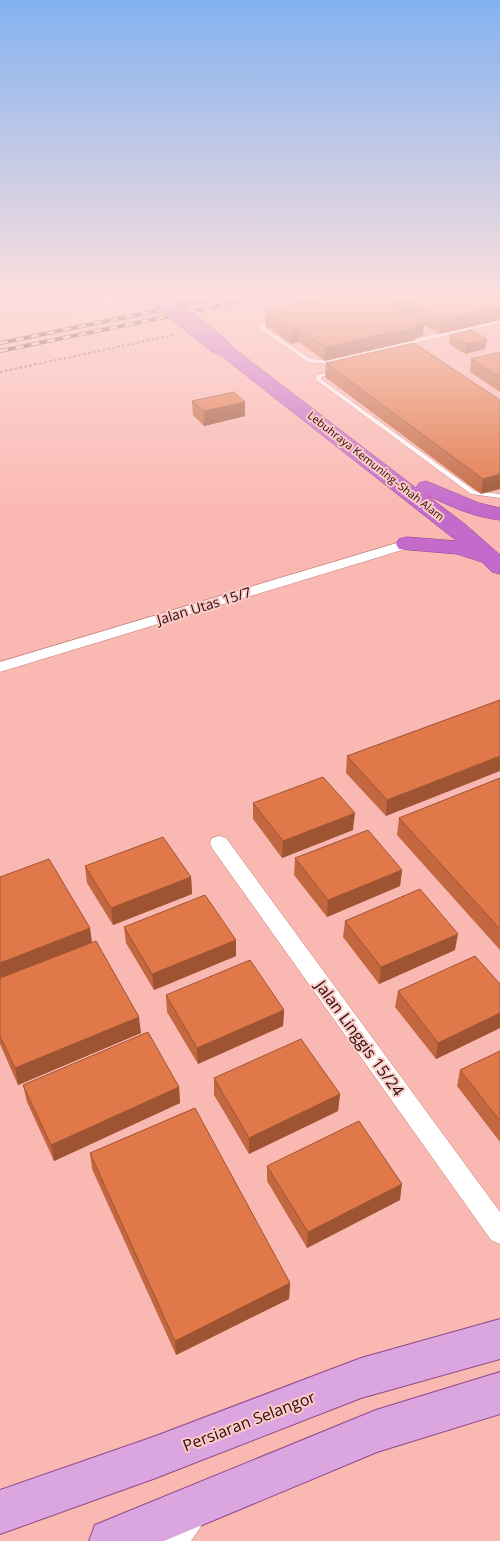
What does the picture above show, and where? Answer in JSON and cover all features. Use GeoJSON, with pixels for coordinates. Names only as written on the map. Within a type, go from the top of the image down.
{"type":"FeatureCollection","features":[{"type":"Feature","properties":{"kind":"highway","name":"Lebuhraya Kemuning–Shah Alam"},"geometry":{"type":"LineString","coordinates":[[257,366],[416,488],[500,544]]}},
{"type":"Feature","properties":{"kind":"highway","name":"Lebuhraya Kemuning–Shah Alam"},"geometry":{"type":"LineString","coordinates":[[416,488],[500,568]]}},
{"type":"Feature","properties":{"kind":"highway"},"geometry":{"type":"LineString","coordinates":[[416,488],[484,513],[500,514]]}},
{"type":"Feature","properties":{"kind":"highway"},"geometry":{"type":"LineString","coordinates":[[407,544],[424,536],[432,528],[430,518],[416,488]]}},
{"type":"Feature","properties":{"kind":"highway"},"geometry":{"type":"LineString","coordinates":[[407,544],[449,545],[472,551],[500,568]]}},
{"type":"Feature","properties":{"kind":"main road","name":"Persiaran Selangor"},"geometry":{"type":"LineString","coordinates":[[0,1512],[153,1458],[361,1378],[484,1343]]}},
{"type":"Feature","properties":{"kind":"main road"},"geometry":{"type":"LineString","coordinates":[[111,1541],[376,1431],[500,1393]]}},
{"type":"Feature","properties":{"kind":"street","name":"Jalan Utas 15/7"},"geometry":{"type":"LineString","coordinates":[[0,667],[407,544]]}},
{"type":"Feature","properties":{"kind":"street","name":"Jalan Linggis 15/24"},"geometry":{"type":"LineString","coordinates":[[219,843],[500,1232]]}},
{"type":"Feature","properties":{"kind":"street"},"geometry":{"type":"LineString","coordinates":[[484,1343],[500,1319]]}},
{"type":"Feature","properties":{"kind":"street"},"geometry":{"type":"LineString","coordinates":[[173,1541],[202,1504]]}},
{"type":"Feature","properties":{"kind":"lane"},"geometry":{"type":"LineString","coordinates":[[346,369],[319,376],[318,379],[473,493],[500,496]]}},
{"type":"Feature","properties":{"kind":"path"},"geometry":{"type":"LineString","coordinates":[[0,372],[29,366]]}},
{"type":"Feature","properties":{"kind":"building"},"geometry":{"type":"Polygon","coordinates":[[[330,366],[449,366],[500,400],[500,474],[483,479],[330,366]]]}},
{"type":"Feature","properties":{"kind":"building"},"geometry":{"type":"Polygon","coordinates":[[[482,366],[500,366],[500,377],[482,366]]]}},
{"type":"Feature","properties":{"kind":"building"},"geometry":{"type":"Polygon","coordinates":[[[234,392],[245,402],[204,411],[192,401],[234,392]]]}},
{"type":"Feature","properties":{"kind":"building"},"geometry":{"type":"Polygon","coordinates":[[[500,700],[500,756],[387,800],[347,756],[500,700]]]}},
{"type":"Feature","properties":{"kind":"building"},"geometry":{"type":"Polygon","coordinates":[[[323,777],[355,813],[283,841],[253,803],[323,777]]]}},
{"type":"Feature","properties":{"kind":"building"},"geometry":{"type":"Polygon","coordinates":[[[500,778],[500,929],[399,818],[500,778]]]}},
{"type":"Feature","properties":{"kind":"building"},"geometry":{"type":"Polygon","coordinates":[[[368,830],[402,870],[328,900],[295,858],[368,830]]]}},
{"type":"Feature","properties":{"kind":"building"},"geometry":{"type":"Polygon","coordinates":[[[163,837],[191,877],[111,908],[85,866],[163,837]]]}},
{"type":"Feature","properties":{"kind":"building"},"geometry":{"type":"Polygon","coordinates":[[[49,859],[90,928],[0,963],[0,877],[49,859]]]}},
{"type":"Feature","properties":{"kind":"building"},"geometry":{"type":"Polygon","coordinates":[[[420,889],[458,934],[381,967],[345,921],[420,889]]]}},
{"type":"Feature","properties":{"kind":"building"},"geometry":{"type":"Polygon","coordinates":[[[205,895],[236,940],[152,974],[124,927],[205,895]]]}},
{"type":"Feature","properties":{"kind":"building"},"geometry":{"type":"Polygon","coordinates":[[[96,941],[139,1017],[15,1068],[0,1036],[0,978],[96,941]]]}},
{"type":"Feature","properties":{"kind":"building"},"geometry":{"type":"Polygon","coordinates":[[[475,956],[500,984],[500,1013],[438,1043],[398,991],[475,956]]]}},
{"type":"Feature","properties":{"kind":"building"},"geometry":{"type":"Polygon","coordinates":[[[250,960],[284,1010],[197,1048],[166,995],[250,960]]]}},
{"type":"Feature","properties":{"kind":"building"},"geometry":{"type":"Polygon","coordinates":[[[148,1032],[179,1087],[51,1145],[23,1085],[148,1032]]]}},
{"type":"Feature","properties":{"kind":"building"},"geometry":{"type":"Polygon","coordinates":[[[301,1039],[340,1094],[249,1138],[214,1078],[301,1039]]]}},
{"type":"Feature","properties":{"kind":"building"},"geometry":{"type":"Polygon","coordinates":[[[500,1051],[500,1121],[460,1070],[500,1051]]]}},
{"type":"Feature","properties":{"kind":"building"},"geometry":{"type":"Polygon","coordinates":[[[195,1108],[290,1283],[175,1341],[90,1153],[195,1108]]]}},
{"type":"Feature","properties":{"kind":"building"},"geometry":{"type":"Polygon","coordinates":[[[359,1121],[402,1184],[308,1232],[267,1166],[359,1121]]]}}]}
